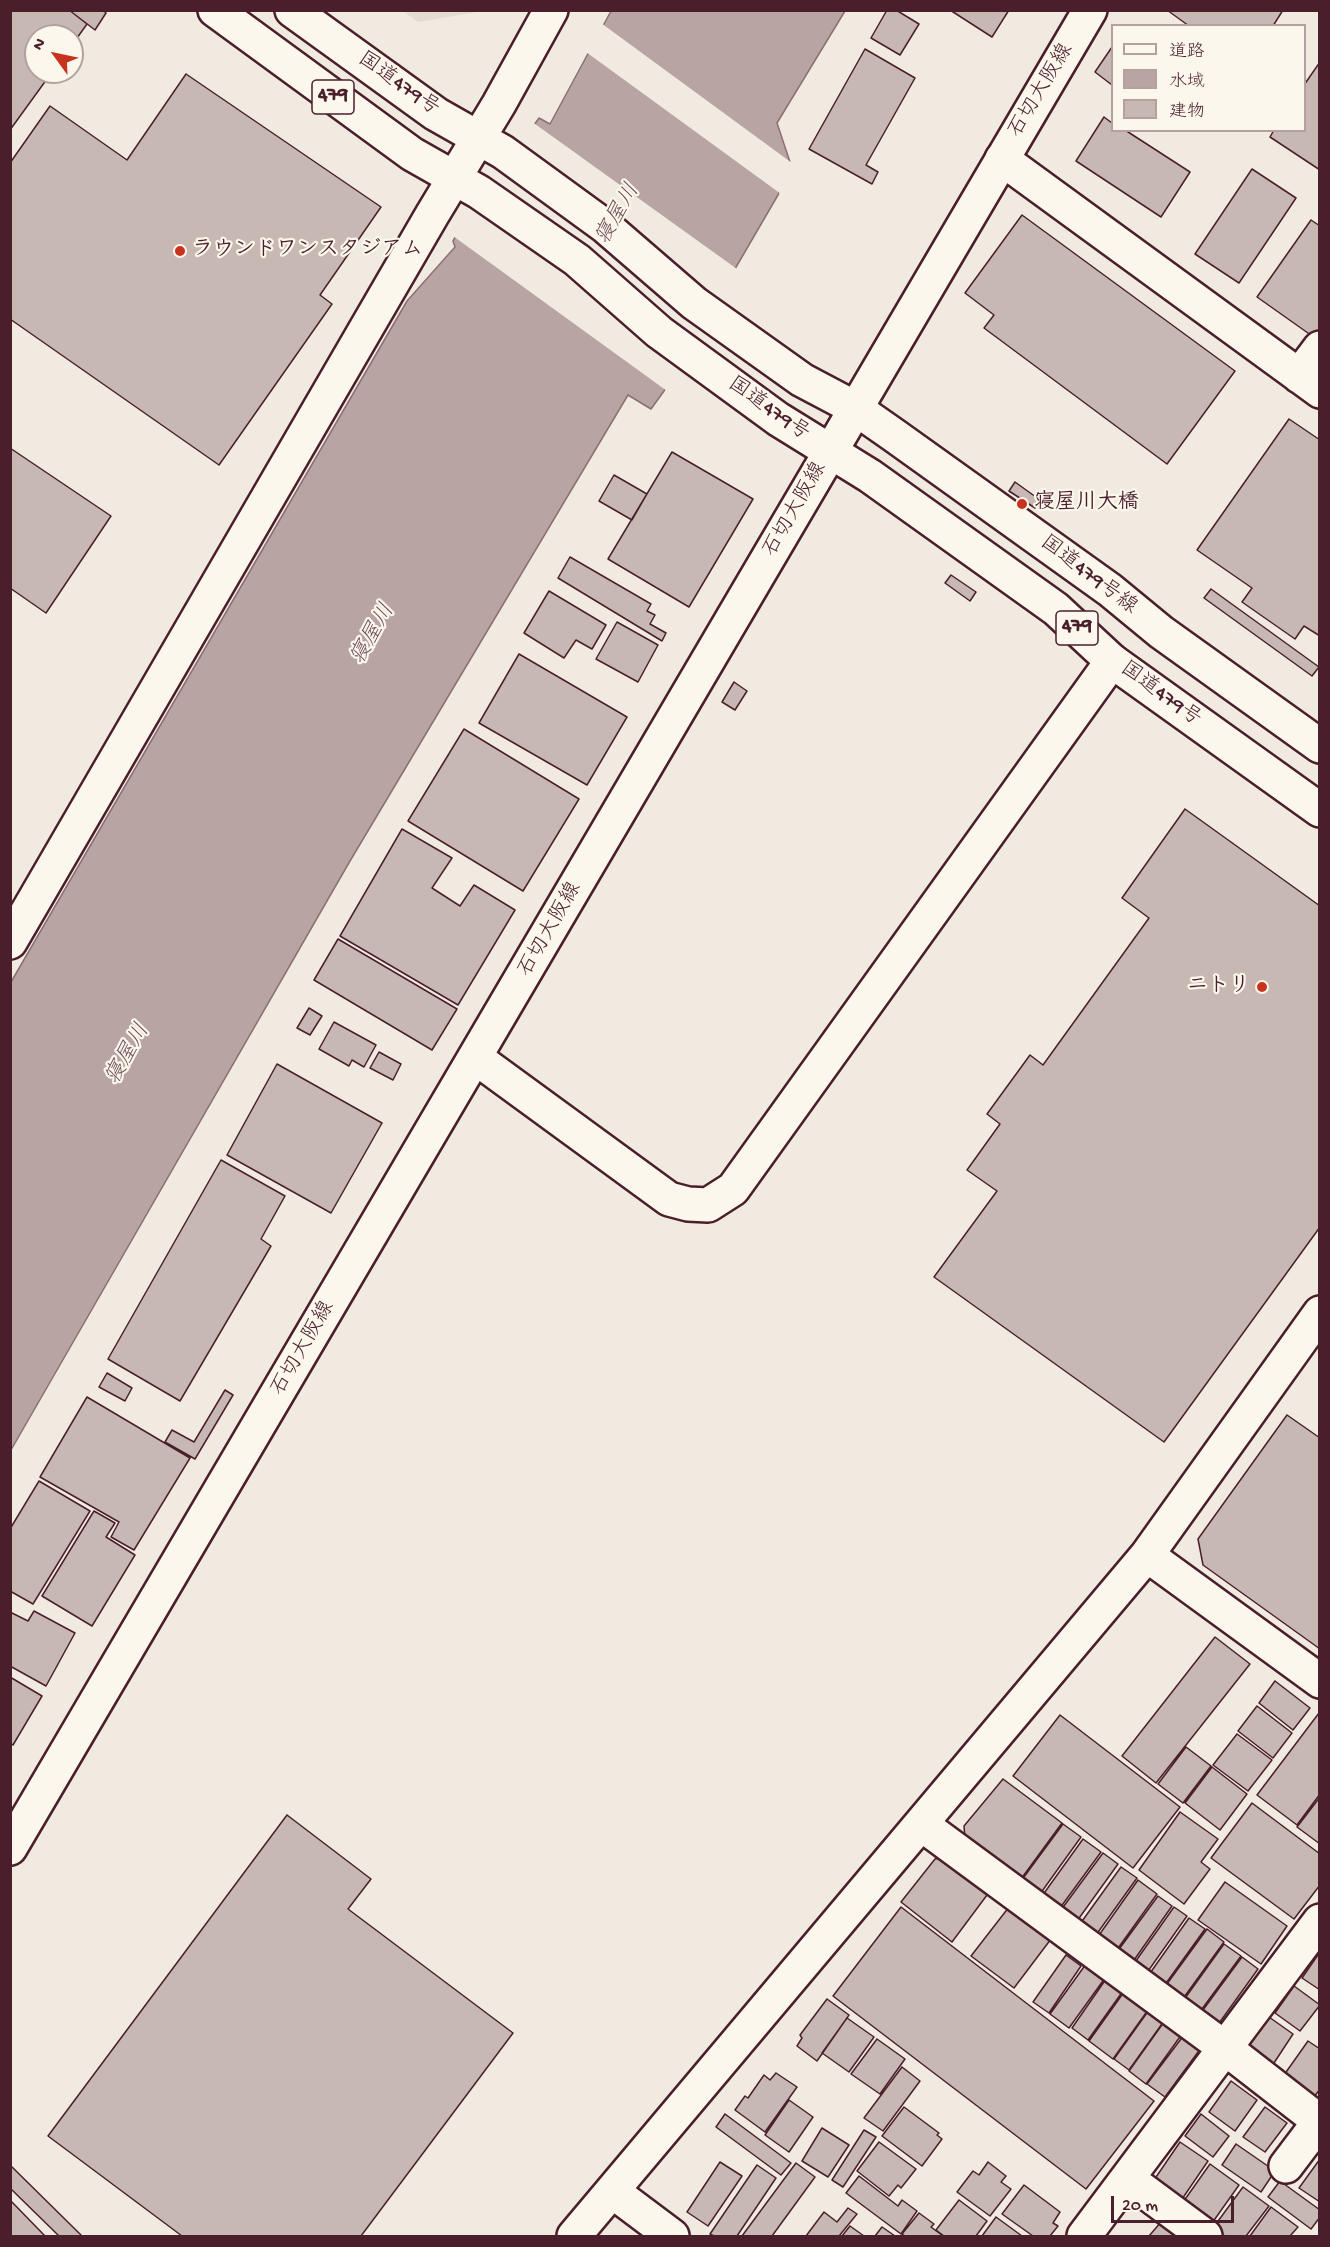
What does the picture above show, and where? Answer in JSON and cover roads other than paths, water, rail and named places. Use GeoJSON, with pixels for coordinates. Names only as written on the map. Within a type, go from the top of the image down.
{"type":"FeatureCollection","features":[{"type":"Feature","properties":{"kind":"main road","name":"国道479号"},"geometry":{"type":"LineString","coordinates":[[215,10],[411,154],[467,185],[577,261],[659,332],[778,419],[870,476],[1056,609],[1112,661],[1320,810]]}},
{"type":"Feature","properties":{"kind":"main road","name":"国道479号"},"geometry":{"type":"LineString","coordinates":[[292,10],[436,114],[491,145],[606,227],[694,303],[802,380],[855,408]]}},
{"type":"Feature","properties":{"kind":"main road"},"geometry":{"type":"LineString","coordinates":[[10,942],[491,145],[551,10]]}},
{"type":"Feature","properties":{"kind":"main road","name":"石切大阪線"},"geometry":{"type":"LineString","coordinates":[[10,1848],[1090,10]]}},
{"type":"Feature","properties":{"kind":"main road"},"geometry":{"type":"LineString","coordinates":[[1002,159],[1309,383],[1320,348]]}},
{"type":"Feature","properties":{"kind":"main road","name":"国道479号線"},"geometry":{"type":"LineString","coordinates":[[855,408],[1110,590],[1161,632],[1320,746]]}},
{"type":"Feature","properties":{"kind":"main road"},"geometry":{"type":"LineString","coordinates":[[476,1058],[669,1199],[688,1204],[708,1205],[734,1189],[1112,661]]}},
{"type":"Feature","properties":{"kind":"main road"},"geometry":{"type":"LineString","coordinates":[[574,2236],[1147,1555],[1320,1313]]}},
{"type":"Feature","properties":{"kind":"main road"},"geometry":{"type":"LineString","coordinates":[[1147,1555],[1320,1681]]}},
{"type":"Feature","properties":{"kind":"main road"},"geometry":{"type":"LineString","coordinates":[[921,1824],[1225,2048],[1319,2121],[1286,2166]]}},
{"type":"Feature","properties":{"kind":"main road"},"geometry":{"type":"LineString","coordinates":[[1084,2236],[1320,1921]]}},
{"type":"Feature","properties":{"kind":"main road"},"geometry":{"type":"LineString","coordinates":[[1128,2179],[1205,2236]]}},
{"type":"Feature","properties":{"kind":"main road"},"geometry":{"type":"LineString","coordinates":[[612,2191],[672,2236]]}},
{"type":"Feature","properties":{"kind":"water","name":"寝屋川"},"geometry":{"type":"Polygon","coordinates":[[[611,11],[845,11],[777,123],[790,162],[778,195],[664,391],[651,409],[628,395],[350,861],[11,1450],[11,982],[407,301],[455,247],[453,241],[525,119],[534,125],[539,118],[550,124],[611,11]]]}},
{"type":"Feature","properties":{"kind":"place","name":"ラウンドワンスタジアム"},"geometry":{"type":"Point","coordinates":[180,251]}},
{"type":"Feature","properties":{"kind":"place","name":"寝屋川大橋"},"geometry":{"type":"Point","coordinates":[1022,504]}},
{"type":"Feature","properties":{"kind":"place","name":"ニトリ"},"geometry":{"type":"Point","coordinates":[1262,987]}}]}
